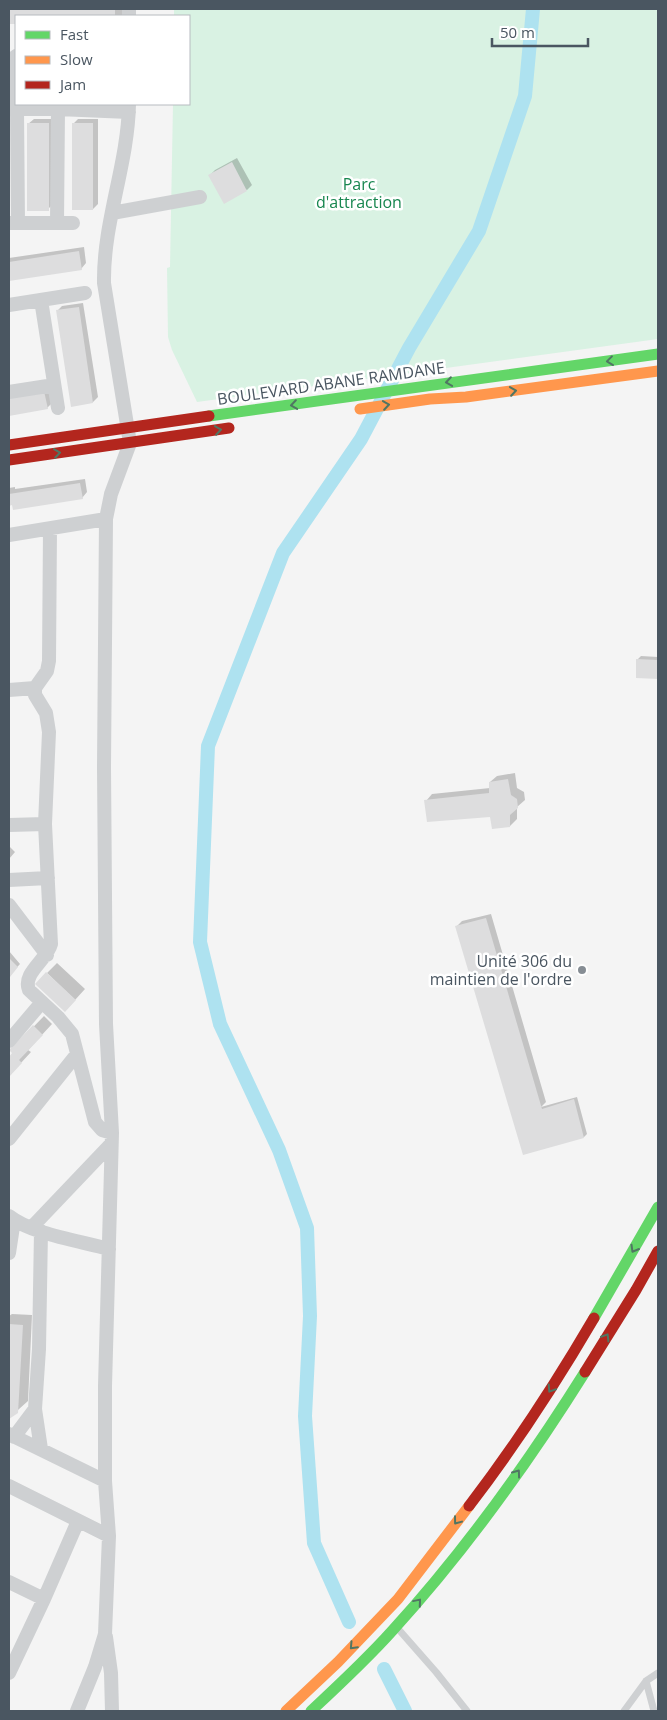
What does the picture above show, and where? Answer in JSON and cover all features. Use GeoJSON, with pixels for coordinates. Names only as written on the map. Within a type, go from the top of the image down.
{"type":"FeatureCollection","features":[{"type":"Feature","properties":{"kind":"main road","name":"BOULEVARD ABANE RAMDANE"},"geometry":{"type":"LineString","coordinates":[[9,445],[425,385],[658,354]]}},
{"type":"Feature","properties":{"kind":"main road","name":"BOULEVARD ABANE RAMDANE"},"geometry":{"type":"LineString","coordinates":[[352,410],[466,397],[658,371]]}},
{"type":"Feature","properties":{"kind":"main road","name":"BOULEVARD ABANE RAMDANE"},"geometry":{"type":"LineString","coordinates":[[9,460],[237,427]]}},
{"type":"Feature","properties":{"kind":"main road"},"geometry":{"type":"LineString","coordinates":[[286,1711],[338,1662],[398,1599],[495,1472],[561,1375],[658,1207]]}},
{"type":"Feature","properties":{"kind":"main road"},"geometry":{"type":"LineString","coordinates":[[311,1711],[376,1650],[451,1561],[566,1403],[658,1251]]}},
{"type":"Feature","properties":{"kind":"street"},"geometry":{"type":"LineString","coordinates":[[15,57],[11,62],[14,223],[73,223]]}},
{"type":"Feature","properties":{"kind":"street"},"geometry":{"type":"LineString","coordinates":[[13,110],[129,108],[121,173],[104,260],[104,283],[130,443],[111,494],[106,519],[104,767],[106,1024],[111,1139],[105,1386],[105,1480],[109,1536],[105,1634],[111,1673],[112,1711]]}},
{"type":"Feature","properties":{"kind":"street"},"geometry":{"type":"LineString","coordinates":[[57,223],[58,109]]}},
{"type":"Feature","properties":{"kind":"street"},"geometry":{"type":"LineString","coordinates":[[112,212],[200,197]]}},
{"type":"Feature","properties":{"kind":"street"},"geometry":{"type":"LineString","coordinates":[[9,305],[85,293]]}},
{"type":"Feature","properties":{"kind":"street"},"geometry":{"type":"LineString","coordinates":[[41,300],[58,408]]}},
{"type":"Feature","properties":{"kind":"street"},"geometry":{"type":"LineString","coordinates":[[9,392],[54,385]]}},
{"type":"Feature","properties":{"kind":"street"},"geometry":{"type":"LineString","coordinates":[[9,535],[106,519]]}},
{"type":"Feature","properties":{"kind":"street"},"geometry":{"type":"LineString","coordinates":[[50,529],[49,661],[47,671],[35,688],[36,695],[46,713],[48,724],[45,824],[51,944],[47,955],[27,981],[29,990],[58,1016],[72,1034],[95,1122],[111,1139]]}},
{"type":"Feature","properties":{"kind":"street"},"geometry":{"type":"LineString","coordinates":[[9,690],[35,688]]}},
{"type":"Feature","properties":{"kind":"street"},"geometry":{"type":"LineString","coordinates":[[9,825],[45,824]]}},
{"type":"Feature","properties":{"kind":"street"},"geometry":{"type":"LineString","coordinates":[[9,880],[48,878]]}},
{"type":"Feature","properties":{"kind":"street"},"geometry":{"type":"LineString","coordinates":[[9,905],[47,955]]}},
{"type":"Feature","properties":{"kind":"street"},"geometry":{"type":"LineString","coordinates":[[9,1042],[42,1002]]}},
{"type":"Feature","properties":{"kind":"street"},"geometry":{"type":"LineString","coordinates":[[9,1139],[77,1054]]}},
{"type":"Feature","properties":{"kind":"street"},"geometry":{"type":"LineString","coordinates":[[41,1449],[36,1409],[39,1350],[36,1229],[111,1139]]}},
{"type":"Feature","properties":{"kind":"street"},"geometry":{"type":"LineString","coordinates":[[9,1253],[11,1218],[36,1229],[109,1249]]}},
{"type":"Feature","properties":{"kind":"street"},"geometry":{"type":"LineString","coordinates":[[36,1409],[12,1435],[105,1480]]}},
{"type":"Feature","properties":{"kind":"street"},"geometry":{"type":"LineString","coordinates":[[9,1486],[109,1536]]}},
{"type":"Feature","properties":{"kind":"street"},"geometry":{"type":"LineString","coordinates":[[9,1673],[78,1521]]}},
{"type":"Feature","properties":{"kind":"street"},"geometry":{"type":"LineString","coordinates":[[9,1582],[44,1599]]}},
{"type":"Feature","properties":{"kind":"street"},"geometry":{"type":"LineString","coordinates":[[77,1711],[95,1667],[105,1634]]}},
{"type":"Feature","properties":{"kind":"lane"},"geometry":{"type":"LineString","coordinates":[[397,1627],[467,1711]]}},
{"type":"Feature","properties":{"kind":"lane"},"geometry":{"type":"LineString","coordinates":[[624,1711],[646,1681],[658,1673]]}},
{"type":"Feature","properties":{"kind":"lane"},"geometry":{"type":"LineString","coordinates":[[646,1681],[654,1711]]}},
{"type":"Feature","properties":{"kind":"green space","name":"Parc d'attraction"},"geometry":{"type":"Polygon","coordinates":[[[174,9],[658,9],[658,339],[197,402],[172,350],[168,337],[167,268],[170,267],[173,105],[190,105],[190,15],[174,15],[174,9]]]}},
{"type":"Feature","properties":{"kind":"building"},"geometry":{"type":"Polygon","coordinates":[[[9,9],[115,9],[115,15],[15,15],[15,24],[9,24],[9,9]]]}},
{"type":"Feature","properties":{"kind":"building"},"geometry":{"type":"Polygon","coordinates":[[[27,123],[49,123],[49,211],[27,211],[27,123]]]}},
{"type":"Feature","properties":{"kind":"building"},"geometry":{"type":"Polygon","coordinates":[[[72,123],[93,123],[93,210],[72,210],[72,123]]]}},
{"type":"Feature","properties":{"kind":"building"},"geometry":{"type":"Polygon","coordinates":[[[232,162],[247,191],[224,204],[208,175],[232,162]]]}},
{"type":"Feature","properties":{"kind":"building"},"geometry":{"type":"Polygon","coordinates":[[[79,251],[82,270],[9,281],[9,262],[79,251]]]}},
{"type":"Feature","properties":{"kind":"building"},"geometry":{"type":"Polygon","coordinates":[[[79,307],[93,403],[71,407],[56,310],[79,307]]]}},
{"type":"Feature","properties":{"kind":"building"},"geometry":{"type":"Polygon","coordinates":[[[44,391],[48,409],[9,416],[9,396],[44,391]]]}},
{"type":"Feature","properties":{"kind":"building"},"geometry":{"type":"Polygon","coordinates":[[[80,483],[83,499],[13,510],[12,505],[9,506],[9,494],[80,483]]]}},
{"type":"Feature","properties":{"kind":"building"},"geometry":{"type":"Polygon","coordinates":[[[636,659],[658,660],[658,679],[636,678],[636,659]]]}},
{"type":"Feature","properties":{"kind":"building"},"geometry":{"type":"Polygon","coordinates":[[[508,779],[511,795],[517,799],[518,808],[510,815],[510,827],[492,829],[490,817],[427,822],[424,800],[489,793],[489,782],[508,779]]]}},
{"type":"Feature","properties":{"kind":"building"},"geometry":{"type":"Polygon","coordinates":[[[486,918],[542,1109],[574,1099],[584,1138],[523,1155],[455,926],[486,918]]]}},
{"type":"Feature","properties":{"kind":"building"},"geometry":{"type":"Polygon","coordinates":[[[9,958],[18,967],[10,977],[9,976],[9,958]]]}},
{"type":"Feature","properties":{"kind":"building"},"geometry":{"type":"Polygon","coordinates":[[[46,972],[76,1000],[65,1012],[35,984],[46,972]]]}},
{"type":"Feature","properties":{"kind":"building"},"geometry":{"type":"Polygon","coordinates":[[[33,1025],[43,1035],[19,1060],[22,1063],[9,1077],[9,1057],[12,1053],[9,1050],[33,1025]]]}},
{"type":"Feature","properties":{"kind":"building"},"geometry":{"type":"Polygon","coordinates":[[[9,1324],[23,1325],[18,1413],[9,1419],[9,1324]]]}},
{"type":"Feature","properties":{"kind":"waterway"},"geometry":{"type":"LineString","coordinates":[[349,1622],[314,1543],[305,1416],[310,1316],[307,1228],[279,1150],[220,1024],[200,942],[208,746],[283,553],[361,439],[409,348],[479,231],[525,96],[533,9]]}},
{"type":"Feature","properties":{"kind":"waterway"},"geometry":{"type":"LineString","coordinates":[[384,1669],[405,1711]]}},
{"type":"Feature","properties":{"kind":"traffic: fast"},"geometry":{"type":"LineString","coordinates":[[209,416],[658,354]]}},
{"type":"Feature","properties":{"kind":"traffic: fast"},"geometry":{"type":"LineString","coordinates":[[594,1318],[658,1207]]}},
{"type":"Feature","properties":{"kind":"traffic: fast"},"geometry":{"type":"LineString","coordinates":[[311,1711],[353,1672],[445,1570],[518,1473],[585,1372]]}},
{"type":"Feature","properties":{"kind":"traffic: slow"},"geometry":{"type":"LineString","coordinates":[[360,409],[430,399],[466,397],[658,371]]}},
{"type":"Feature","properties":{"kind":"traffic: slow"},"geometry":{"type":"LineString","coordinates":[[286,1711],[338,1662],[398,1599],[469,1506]]}},
{"type":"Feature","properties":{"kind":"traffic: jam"},"geometry":{"type":"LineString","coordinates":[[9,445],[209,416]]}},
{"type":"Feature","properties":{"kind":"traffic: jam"},"geometry":{"type":"LineString","coordinates":[[9,460],[229,428]]}},
{"type":"Feature","properties":{"kind":"traffic: jam"},"geometry":{"type":"LineString","coordinates":[[585,1372],[658,1251]]}},
{"type":"Feature","properties":{"kind":"traffic: jam"},"geometry":{"type":"LineString","coordinates":[[469,1506],[534,1414],[594,1318]]}},
{"type":"Feature","properties":{"kind":"place","name":"Unité 306 du maintien de l'ordre"},"geometry":{"type":"Point","coordinates":[582,970]}}]}
